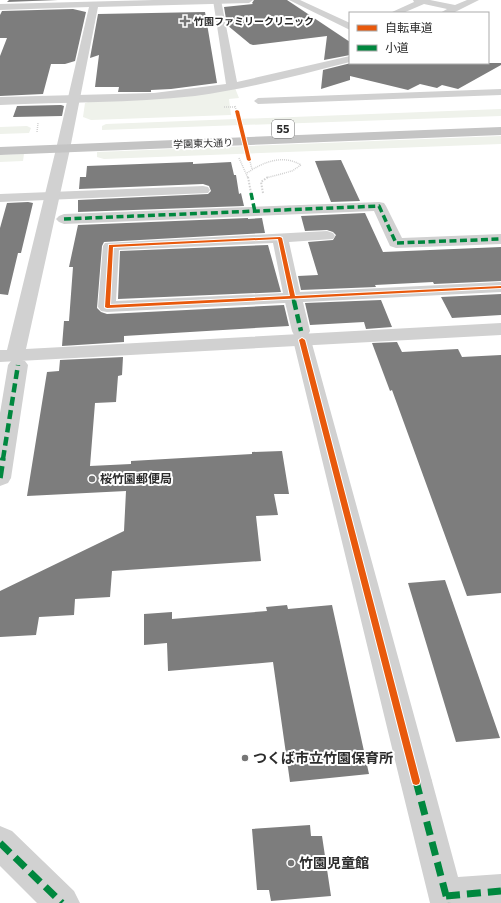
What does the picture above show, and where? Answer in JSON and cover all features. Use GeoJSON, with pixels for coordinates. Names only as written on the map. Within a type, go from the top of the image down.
{"type":"FeatureCollection","features":[{"type":"Feature","properties":{"kind":"main road","name":"学園東大通り"},"geometry":{"type":"LineString","coordinates":[[0,151],[64,142],[501,120]]}},
{"type":"Feature","properties":{"kind":"main road","name":"学園東大通り"},"geometry":{"type":"LineString","coordinates":[[0,139],[64,142],[501,131]]}},
{"type":"Feature","properties":{"kind":"street"},"geometry":{"type":"LineString","coordinates":[[0,7],[94,2],[249,0]]}},
{"type":"Feature","properties":{"kind":"street"},"geometry":{"type":"LineString","coordinates":[[293,0],[349,27]]}},
{"type":"Feature","properties":{"kind":"street"},"geometry":{"type":"LineString","coordinates":[[447,12],[475,0]]}},
{"type":"Feature","properties":{"kind":"street"},"geometry":{"type":"LineString","coordinates":[[217,1],[232,86]]}},
{"type":"Feature","properties":{"kind":"street"},"geometry":{"type":"LineString","coordinates":[[397,12],[420,1],[456,8]]}},
{"type":"Feature","properties":{"kind":"street"},"geometry":{"type":"LineString","coordinates":[[0,478],[11,359],[52,196],[94,2]]}},
{"type":"Feature","properties":{"kind":"street"},"geometry":{"type":"LineString","coordinates":[[0,101],[178,94],[232,86],[349,59]]}},
{"type":"Feature","properties":{"kind":"street"},"geometry":{"type":"LineString","coordinates":[[0,198],[203,190]]}},
{"type":"Feature","properties":{"kind":"street"},"geometry":{"type":"LineString","coordinates":[[64,219],[253,202],[379,206],[396,243],[501,239]]}},
{"type":"Feature","properties":{"kind":"street"},"geometry":{"type":"LineString","coordinates":[[327,236],[111,246],[107,307],[501,287]]}},
{"type":"Feature","properties":{"kind":"street"},"geometry":{"type":"LineString","coordinates":[[280,238],[301,336],[447,900],[501,891]]}},
{"type":"Feature","properties":{"kind":"street"},"geometry":{"type":"LineString","coordinates":[[11,359],[301,336],[501,330]]}},
{"type":"Feature","properties":{"kind":"street"},"geometry":{"type":"LineString","coordinates":[[0,843],[62,903]]}},
{"type":"Feature","properties":{"kind":"lane"},"geometry":{"type":"LineString","coordinates":[[258,100],[501,92]]}},
{"type":"Feature","properties":{"kind":"path"},"geometry":{"type":"LineString","coordinates":[[236,107],[237,111]]}},
{"type":"Feature","properties":{"kind":"path"},"geometry":{"type":"LineString","coordinates":[[37,132],[38,123]]}},
{"type":"Feature","properties":{"kind":"path"},"geometry":{"type":"LineString","coordinates":[[239,156],[242,167],[247,173],[253,202],[263,197],[261,182],[266,177],[297,170],[301,165],[296,161],[276,160],[252,169],[247,173]]}},
{"type":"Feature","properties":{"kind":"path"},"geometry":{"type":"LineString","coordinates":[[249,160],[252,169]]}},
{"type":"Feature","properties":{"kind":"shaded area"},"geometry":{"type":"Polygon","coordinates":[[[235,88],[239,98],[229,99],[231,115],[91,120],[83,117],[85,103],[92,101],[235,88]]]}},
{"type":"Feature","properties":{"kind":"shaded area"},"geometry":{"type":"Polygon","coordinates":[[[501,109],[501,116],[102,130],[102,126],[106,124],[501,109]]]}},
{"type":"Feature","properties":{"kind":"shaded area"},"geometry":{"type":"Polygon","coordinates":[[[27,126],[31,128],[29,133],[0,134],[0,127],[27,126]]]}},
{"type":"Feature","properties":{"kind":"shaded area"},"geometry":{"type":"Polygon","coordinates":[[[501,136],[501,144],[104,159],[97,157],[97,152],[501,136]]]}},
{"type":"Feature","properties":{"kind":"shaded area"},"geometry":{"type":"Polygon","coordinates":[[[24,154],[23,161],[0,162],[0,155],[24,154]]]}},
{"type":"Feature","properties":{"kind":"building"},"geometry":{"type":"Polygon","coordinates":[[[9,0],[58,0],[7,2],[9,0]]]}},
{"type":"Feature","properties":{"kind":"building"},"geometry":{"type":"Polygon","coordinates":[[[254,0],[287,0],[349,41],[349,55],[324,60],[327,36],[253,45],[250,44],[227,25],[224,7],[253,4],[252,3],[254,0]]]}},
{"type":"Feature","properties":{"kind":"building"},"geometry":{"type":"Polygon","coordinates":[[[73,9],[86,12],[75,61],[65,64],[51,64],[43,94],[0,96],[0,56],[7,38],[0,38],[0,15],[2,11],[73,9]]]}},
{"type":"Feature","properties":{"kind":"building"},"geometry":{"type":"Polygon","coordinates":[[[205,12],[217,83],[151,90],[151,92],[118,92],[119,87],[95,87],[99,55],[90,58],[98,14],[205,12]]]}},
{"type":"Feature","properties":{"kind":"building"},"geometry":{"type":"Polygon","coordinates":[[[501,63],[501,65],[458,89],[442,85],[437,88],[420,84],[408,90],[350,76],[350,80],[321,89],[323,70],[349,64],[501,63]]]}},
{"type":"Feature","properties":{"kind":"building"},"geometry":{"type":"Polygon","coordinates":[[[17,106],[64,106],[62,116],[13,117],[17,106]]]}},
{"type":"Feature","properties":{"kind":"building"},"geometry":{"type":"Polygon","coordinates":[[[341,160],[360,201],[331,202],[315,161],[341,160]]]}},
{"type":"Feature","properties":{"kind":"building"},"geometry":{"type":"Polygon","coordinates":[[[193,162],[193,164],[231,162],[234,175],[236,175],[239,194],[241,193],[244,206],[78,212],[78,200],[208,194],[211,191],[209,186],[203,184],[79,189],[80,177],[86,177],[87,166],[193,162]]]}},
{"type":"Feature","properties":{"kind":"building"},"geometry":{"type":"Polygon","coordinates":[[[7,203],[33,203],[21,253],[18,253],[8,295],[0,294],[0,228],[7,203]]]}},
{"type":"Feature","properties":{"kind":"building"},"geometry":{"type":"Polygon","coordinates":[[[365,213],[383,252],[501,247],[501,281],[434,284],[433,282],[375,285],[376,287],[301,290],[298,276],[318,275],[308,242],[333,240],[336,235],[327,230],[305,231],[301,216],[365,213]]]}},
{"type":"Feature","properties":{"kind":"building"},"geometry":{"type":"Polygon","coordinates":[[[262,218],[265,233],[104,242],[102,246],[97,308],[101,312],[107,314],[284,305],[289,326],[124,336],[124,342],[62,346],[64,321],[69,321],[73,267],[69,267],[78,225],[262,218]]]}},
{"type":"Feature","properties":{"kind":"building"},"geometry":{"type":"Polygon","coordinates":[[[268,245],[281,292],[118,299],[120,251],[268,245]]]}},
{"type":"Feature","properties":{"kind":"building"},"geometry":{"type":"Polygon","coordinates":[[[501,294],[501,315],[452,318],[441,297],[501,294]]]}},
{"type":"Feature","properties":{"kind":"building"},"geometry":{"type":"Polygon","coordinates":[[[381,300],[392,327],[366,329],[364,322],[310,325],[305,303],[381,300]]]}},
{"type":"Feature","properties":{"kind":"building"},"geometry":{"type":"Polygon","coordinates":[[[397,342],[402,352],[458,349],[462,357],[501,355],[501,593],[467,596],[392,390],[390,391],[372,343],[397,342]]]}},
{"type":"Feature","properties":{"kind":"building"},"geometry":{"type":"Polygon","coordinates":[[[123,357],[122,375],[118,376],[116,402],[95,403],[90,466],[131,464],[131,461],[282,451],[289,494],[274,494],[278,515],[256,516],[261,561],[112,571],[110,597],[75,599],[74,615],[39,617],[36,635],[0,637],[0,591],[124,531],[126,491],[27,496],[47,372],[59,371],[60,360],[123,357]]]}},
{"type":"Feature","properties":{"kind":"building"},"geometry":{"type":"Polygon","coordinates":[[[445,580],[500,738],[456,742],[408,583],[445,580]]]}},
{"type":"Feature","properties":{"kind":"building"},"geometry":{"type":"Polygon","coordinates":[[[287,605],[288,609],[332,605],[369,774],[290,782],[273,662],[168,671],[167,643],[144,645],[144,614],[172,612],[172,619],[267,611],[266,607],[287,605]]]}},
{"type":"Feature","properties":{"kind":"building","name":"竹園児童館"},"geometry":{"type":"Polygon","coordinates":[[[310,825],[311,836],[322,836],[331,896],[271,901],[269,890],[257,890],[252,829],[310,825]]]}},
{"type":"Feature","properties":{"kind":"marked path"},"geometry":{"type":"LineString","coordinates":[[251,193],[255,212]]}},
{"type":"Feature","properties":{"kind":"marked path"},"geometry":{"type":"LineString","coordinates":[[64,219],[379,206],[396,243],[501,239]]}},
{"type":"Feature","properties":{"kind":"marked path"},"geometry":{"type":"LineString","coordinates":[[293,298],[301,331]]}},
{"type":"Feature","properties":{"kind":"marked path"},"geometry":{"type":"LineString","coordinates":[[0,478],[18,365]]}},
{"type":"Feature","properties":{"kind":"marked path"},"geometry":{"type":"LineString","coordinates":[[416,781],[448,903]]}},
{"type":"Feature","properties":{"kind":"marked path"},"geometry":{"type":"LineString","coordinates":[[0,843],[62,903]]}},
{"type":"Feature","properties":{"kind":"marked path"},"geometry":{"type":"LineString","coordinates":[[446,896],[501,891]]}},
{"type":"Feature","properties":{"kind":"cycle path"},"geometry":{"type":"LineString","coordinates":[[237,111],[249,160]]}},
{"type":"Feature","properties":{"kind":"cycle path"},"geometry":{"type":"LineString","coordinates":[[293,298],[280,238],[111,246],[107,307],[501,287]]}},
{"type":"Feature","properties":{"kind":"cycle path"},"geometry":{"type":"LineString","coordinates":[[302,340],[416,781]]}},
{"type":"Feature","properties":{"kind":"place","name":"竹園ファミリークリニック"},"geometry":{"type":"Point","coordinates":[185,21]}},
{"type":"Feature","properties":{"kind":"place","name":"桜竹園郵便局"},"geometry":{"type":"Point","coordinates":[92,479]}},
{"type":"Feature","properties":{"kind":"place","name":"つくば市立竹園保育所"},"geometry":{"type":"Point","coordinates":[245,758]}},
{"type":"Feature","properties":{"kind":"place","name":"竹園児童館"},"geometry":{"type":"Point","coordinates":[291,863]}}]}
